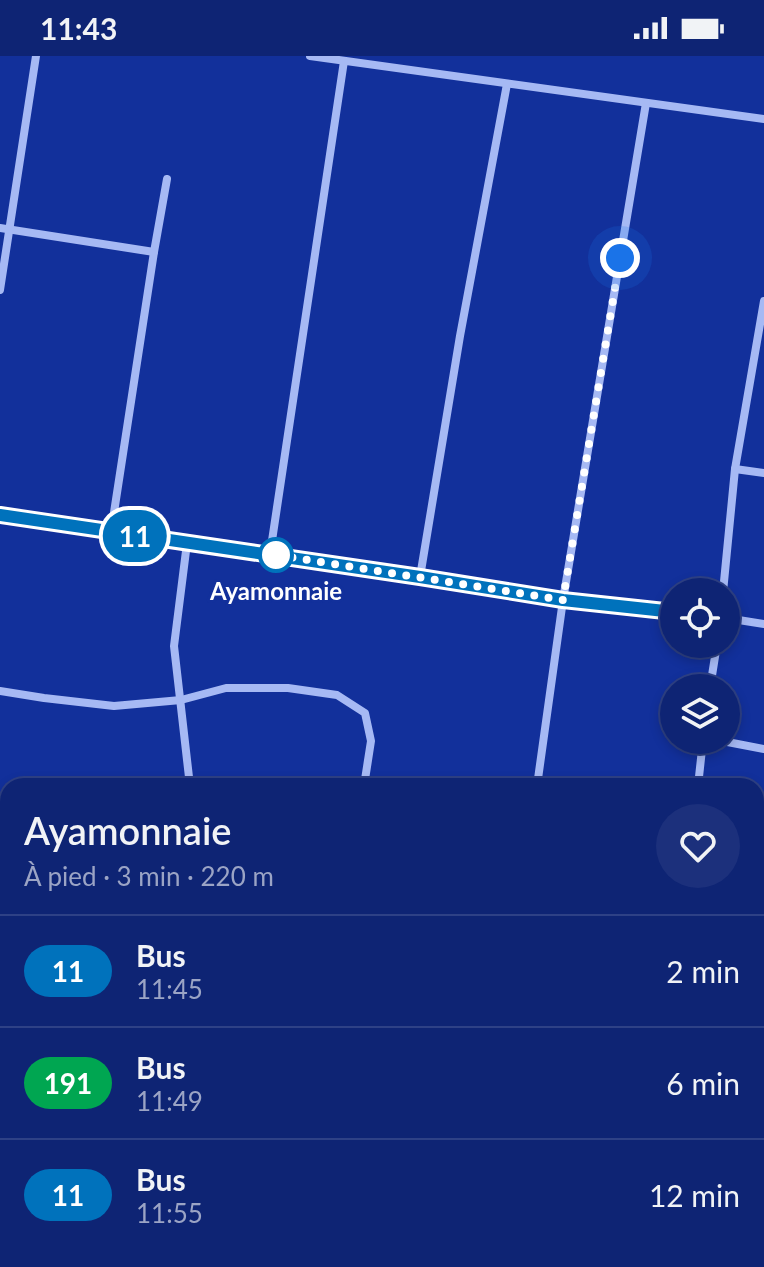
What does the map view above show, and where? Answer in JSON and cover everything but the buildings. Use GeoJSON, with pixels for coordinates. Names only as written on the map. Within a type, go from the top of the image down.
{"type":"FeatureCollection","features":[{"type":"Feature","properties":{"kind":"street"},"geometry":{"type":"LineString","coordinates":[[0,290],[4,228],[36,56]]}},
{"type":"Feature","properties":{"kind":"street"},"geometry":{"type":"LineString","coordinates":[[310,56],[764,119]]}},
{"type":"Feature","properties":{"kind":"street"},"geometry":{"type":"LineString","coordinates":[[270,554],[344,61]]}},
{"type":"Feature","properties":{"kind":"street"},"geometry":{"type":"LineString","coordinates":[[420,577],[460,336],[507,84]]}},
{"type":"Feature","properties":{"kind":"street"},"geometry":{"type":"LineString","coordinates":[[538,778],[563,600],[646,103]]}},
{"type":"Feature","properties":{"kind":"street"},"geometry":{"type":"LineString","coordinates":[[111,532],[167,179]]}},
{"type":"Feature","properties":{"kind":"street"},"geometry":{"type":"LineString","coordinates":[[4,228],[154,252]]}},
{"type":"Feature","properties":{"kind":"street"},"geometry":{"type":"LineString","coordinates":[[724,578],[735,469],[764,301]]}},
{"type":"Feature","properties":{"kind":"street"},"geometry":{"type":"LineString","coordinates":[[735,469],[764,473]]}},
{"type":"Feature","properties":{"kind":"street"},"geometry":{"type":"LineString","coordinates":[[0,515],[563,600],[660,610]]}},
{"type":"Feature","properties":{"kind":"street"},"geometry":{"type":"LineString","coordinates":[[187,543],[174,646],[189,778]]}},
{"type":"Feature","properties":{"kind":"street"},"geometry":{"type":"LineString","coordinates":[[740,620],[764,624]]}},
{"type":"Feature","properties":{"kind":"street"},"geometry":{"type":"LineString","coordinates":[[0,691],[114,706],[181,700],[226,688],[288,688],[337,695],[365,713],[371,741],[365,778]]}},
{"type":"Feature","properties":{"kind":"street"},"geometry":{"type":"LineString","coordinates":[[740,744],[764,749]]}},
{"type":"Feature","properties":{"kind":"street"},"geometry":{"type":"LineString","coordinates":[[699,778],[701,754]]}},
{"type":"Feature","properties":{"kind":"bus line","name":"11"},"geometry":{"type":"LineString","coordinates":[[0,515],[563,600],[660,610]]}},
{"type":"Feature","properties":{"kind":"place","name":"Ayamonnaie"},"geometry":{"type":"Point","coordinates":[276,555]}},
{"type":"Feature","properties":{"kind":"route"},"geometry":{"type":"LineString","coordinates":[[276,555],[270,554],[563,600],[620,258]]}}]}
